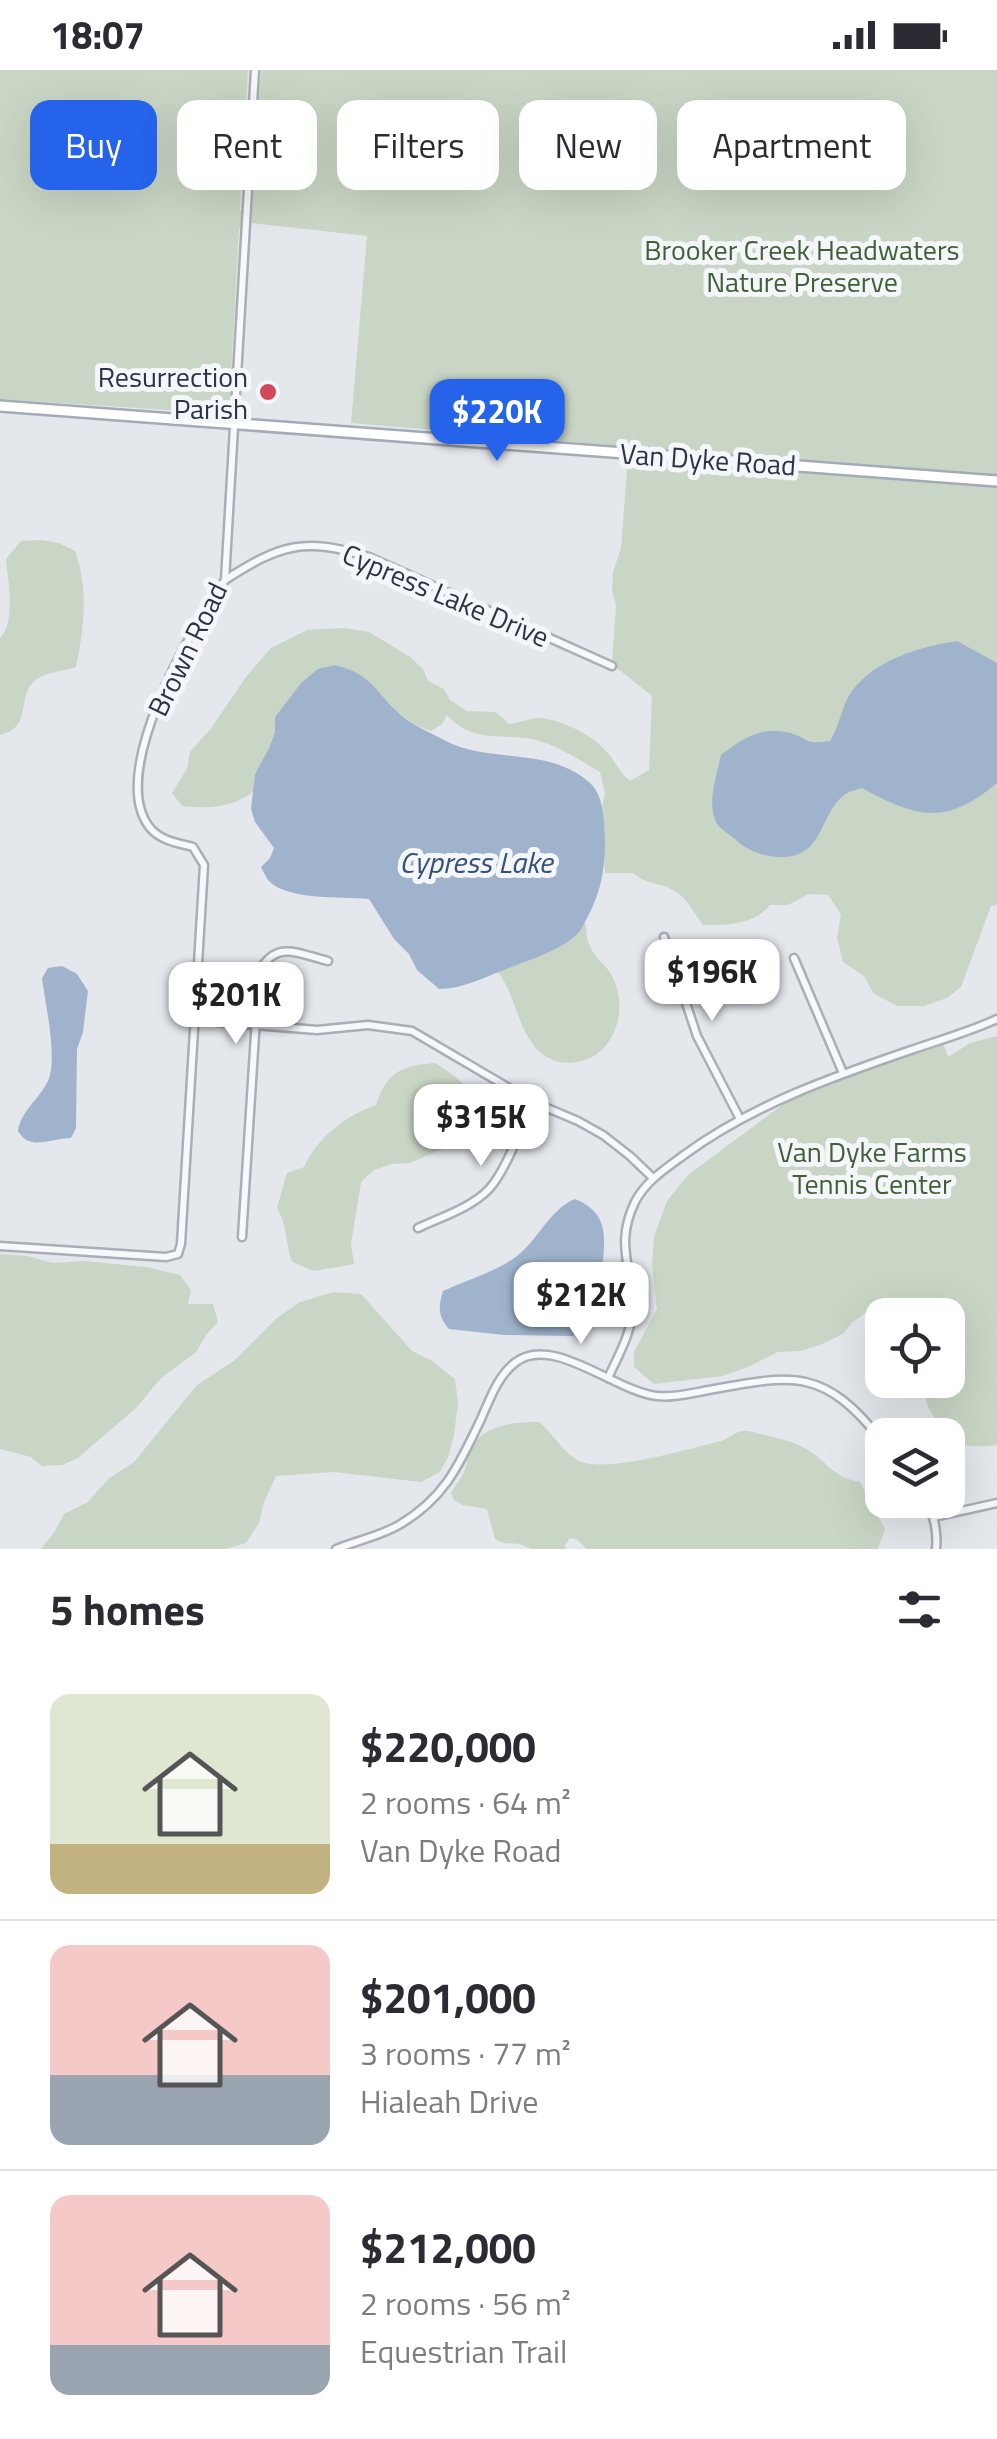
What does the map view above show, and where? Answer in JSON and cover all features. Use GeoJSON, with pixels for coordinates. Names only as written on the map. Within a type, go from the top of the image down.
{"type":"FeatureCollection","features":[{"type":"Feature","properties":{"kind":"main road","name":"Van Dyke Road"},"geometry":{"type":"LineString","coordinates":[[0,406],[997,481]]}},
{"type":"Feature","properties":{"kind":"street","name":"Brown Road"},"geometry":{"type":"LineString","coordinates":[[0,1246],[166,1257],[178,1254],[204,865],[193,847],[163,838],[149,827],[139,802],[139,772],[143,742],[154,712],[202,612],[224,580],[255,70]]}},
{"type":"Feature","properties":{"kind":"street","name":"Cypress Lake Drive"},"geometry":{"type":"LineString","coordinates":[[224,580],[259,558],[292,546],[310,544],[343,549],[369,557],[612,666]]}},
{"type":"Feature","properties":{"kind":"street"},"geometry":{"type":"LineString","coordinates":[[664,937],[696,1036],[740,1119]]}},
{"type":"Feature","properties":{"kind":"street"},"geometry":{"type":"LineString","coordinates":[[242,1237],[259,972],[266,958],[282,950],[328,961]]}},
{"type":"Feature","properties":{"kind":"street"},"geometry":{"type":"LineString","coordinates":[[794,958],[844,1073]]}},
{"type":"Feature","properties":{"kind":"street"},"geometry":{"type":"LineString","coordinates":[[194,1020],[317,1030],[368,1026],[412,1031],[533,1102],[603,1135],[653,1178]]}},
{"type":"Feature","properties":{"kind":"street"},"geometry":{"type":"LineString","coordinates":[[608,1378],[632,1318],[632,1292],[624,1253],[626,1226],[636,1200],[653,1178],[740,1119],[792,1093],[997,1020]]}},
{"type":"Feature","properties":{"kind":"street"},"geometry":{"type":"LineString","coordinates":[[418,1228],[472,1202],[489,1189],[533,1102]]}},
{"type":"Feature","properties":{"kind":"street"},"geometry":{"type":"LineString","coordinates":[[336,1549],[397,1526],[431,1503],[458,1468],[502,1376],[518,1360],[534,1354],[552,1354],[632,1391],[659,1397],[771,1378],[798,1380],[822,1386],[865,1419]]}},
{"type":"Feature","properties":{"kind":"street"},"geometry":{"type":"LineString","coordinates":[[965,1510],[997,1503]]}},
{"type":"Feature","properties":{"kind":"street"},"geometry":{"type":"LineString","coordinates":[[934,1518],[936,1549]]}},
{"type":"Feature","properties":{"kind":"green space"},"geometry":{"type":"Polygon","coordinates":[[[0,70],[248,70],[246,100],[177,100],[177,190],[241,190],[240,210],[244,211],[239,229],[229,414],[0,399],[0,70]]]}},
{"type":"Feature","properties":{"kind":"green space","name":"Brooker Creek Headwaters Nature Preserve"},"geometry":{"type":"Polygon","coordinates":[[[261,70],[997,70],[997,477],[632,450],[351,423],[367,236],[251,223],[253,190],[317,190],[317,100],[259,100],[261,70]]]}},
{"type":"Feature","properties":{"kind":"green space"},"geometry":{"type":"Polygon","coordinates":[[[628,457],[997,486],[997,905],[991,906],[961,987],[947,998],[924,1006],[897,1006],[873,993],[864,976],[843,962],[837,938],[841,914],[828,895],[809,894],[788,905],[770,905],[756,917],[740,922],[703,925],[673,890],[633,873],[605,873],[605,794],[600,772],[544,743],[478,734],[447,715],[431,731],[425,729],[398,712],[360,675],[335,665],[301,683],[275,717],[275,732],[255,774],[253,792],[228,804],[201,807],[182,806],[172,793],[187,769],[190,752],[271,648],[307,630],[345,628],[369,632],[410,657],[423,669],[428,681],[444,689],[450,700],[467,711],[496,712],[509,724],[540,718],[557,722],[599,744],[630,781],[649,770],[652,696],[612,664],[616,605],[613,572],[621,548],[628,457]]]}},
{"type":"Feature","properties":{"kind":"green space"},"geometry":{"type":"Polygon","coordinates":[[[42,540],[75,551],[79,565],[84,609],[76,667],[51,673],[30,685],[18,725],[0,735],[0,638],[9,612],[6,559],[21,541],[42,540]]]}},
{"type":"Feature","properties":{"kind":"green space"},"geometry":{"type":"Polygon","coordinates":[[[585,922],[591,949],[617,988],[619,1015],[610,1040],[601,1050],[577,1062],[560,1062],[536,1048],[498,972],[575,937],[585,922]]]}},
{"type":"Feature","properties":{"kind":"green space","name":"Van Dyke Farms Tennis Center"},"geometry":{"type":"Polygon","coordinates":[[[997,1036],[997,1445],[965,1444],[965,1418],[935,1418],[925,1398],[965,1398],[965,1298],[865,1298],[865,1313],[843,1334],[801,1351],[778,1352],[722,1376],[654,1384],[634,1367],[634,1352],[657,1309],[652,1265],[654,1237],[667,1201],[688,1175],[797,1094],[943,1043],[948,1057],[970,1043],[997,1036]]]}},
{"type":"Feature","properties":{"kind":"green space"},"geometry":{"type":"Polygon","coordinates":[[[435,1063],[467,1089],[471,1130],[456,1146],[410,1163],[374,1170],[361,1182],[351,1244],[354,1264],[314,1271],[292,1262],[277,1208],[287,1173],[304,1167],[334,1129],[376,1105],[385,1085],[397,1072],[435,1063]]]}},
{"type":"Feature","properties":{"kind":"green space"},"geometry":{"type":"Polygon","coordinates":[[[0,1254],[53,1263],[83,1261],[146,1267],[180,1275],[191,1290],[188,1304],[213,1304],[218,1322],[196,1352],[160,1379],[137,1407],[78,1458],[62,1465],[42,1466],[31,1457],[0,1449],[0,1254]]]}},
{"type":"Feature","properties":{"kind":"green space"},"geometry":{"type":"Polygon","coordinates":[[[334,1292],[361,1294],[412,1351],[455,1379],[458,1403],[454,1435],[440,1472],[421,1482],[334,1472],[276,1476],[259,1523],[246,1543],[225,1549],[41,1549],[64,1514],[88,1502],[108,1479],[134,1462],[197,1385],[235,1360],[277,1318],[300,1302],[334,1292]]]}},
{"type":"Feature","properties":{"kind":"green space"},"geometry":{"type":"Polygon","coordinates":[[[539,1422],[571,1456],[589,1464],[648,1459],[721,1441],[742,1431],[787,1441],[808,1450],[843,1477],[860,1482],[865,1491],[865,1518],[879,1518],[885,1529],[878,1549],[586,1549],[577,1539],[570,1538],[566,1549],[531,1549],[504,1543],[495,1539],[487,1509],[463,1505],[454,1500],[451,1492],[478,1439],[511,1424],[539,1422]]]}},
{"type":"Feature","properties":{"kind":"water"},"geometry":{"type":"Polygon","coordinates":[[[957,641],[997,663],[997,783],[979,797],[962,806],[931,813],[899,806],[862,788],[838,801],[813,843],[793,856],[754,852],[717,824],[712,808],[713,790],[721,755],[753,735],[771,731],[790,733],[811,742],[830,741],[852,691],[873,671],[914,651],[957,641]]]}},
{"type":"Feature","properties":{"kind":"water","name":"Cypress Lake"},"geometry":{"type":"Polygon","coordinates":[[[335,665],[368,681],[406,719],[446,741],[482,752],[557,764],[595,788],[604,817],[603,871],[595,900],[575,936],[549,952],[480,980],[439,989],[417,970],[369,899],[302,895],[269,881],[261,867],[274,848],[255,822],[251,809],[255,774],[275,732],[275,717],[301,683],[318,669],[335,665]]]}},
{"type":"Feature","properties":{"kind":"water"},"geometry":{"type":"Polygon","coordinates":[[[62,966],[77,974],[88,991],[77,1049],[76,1128],[71,1138],[29,1141],[18,1131],[47,1083],[52,1061],[42,978],[48,968],[62,966]]]}},
{"type":"Feature","properties":{"kind":"water"},"geometry":{"type":"Polygon","coordinates":[[[575,1199],[600,1219],[604,1238],[602,1270],[584,1289],[579,1331],[573,1336],[504,1335],[449,1329],[440,1311],[443,1291],[517,1256],[558,1210],[575,1199]]]}},
{"type":"Feature","properties":{"kind":"place","name":"Resurrection Parish"},"geometry":{"type":"Point","coordinates":[268,392]}}]}
